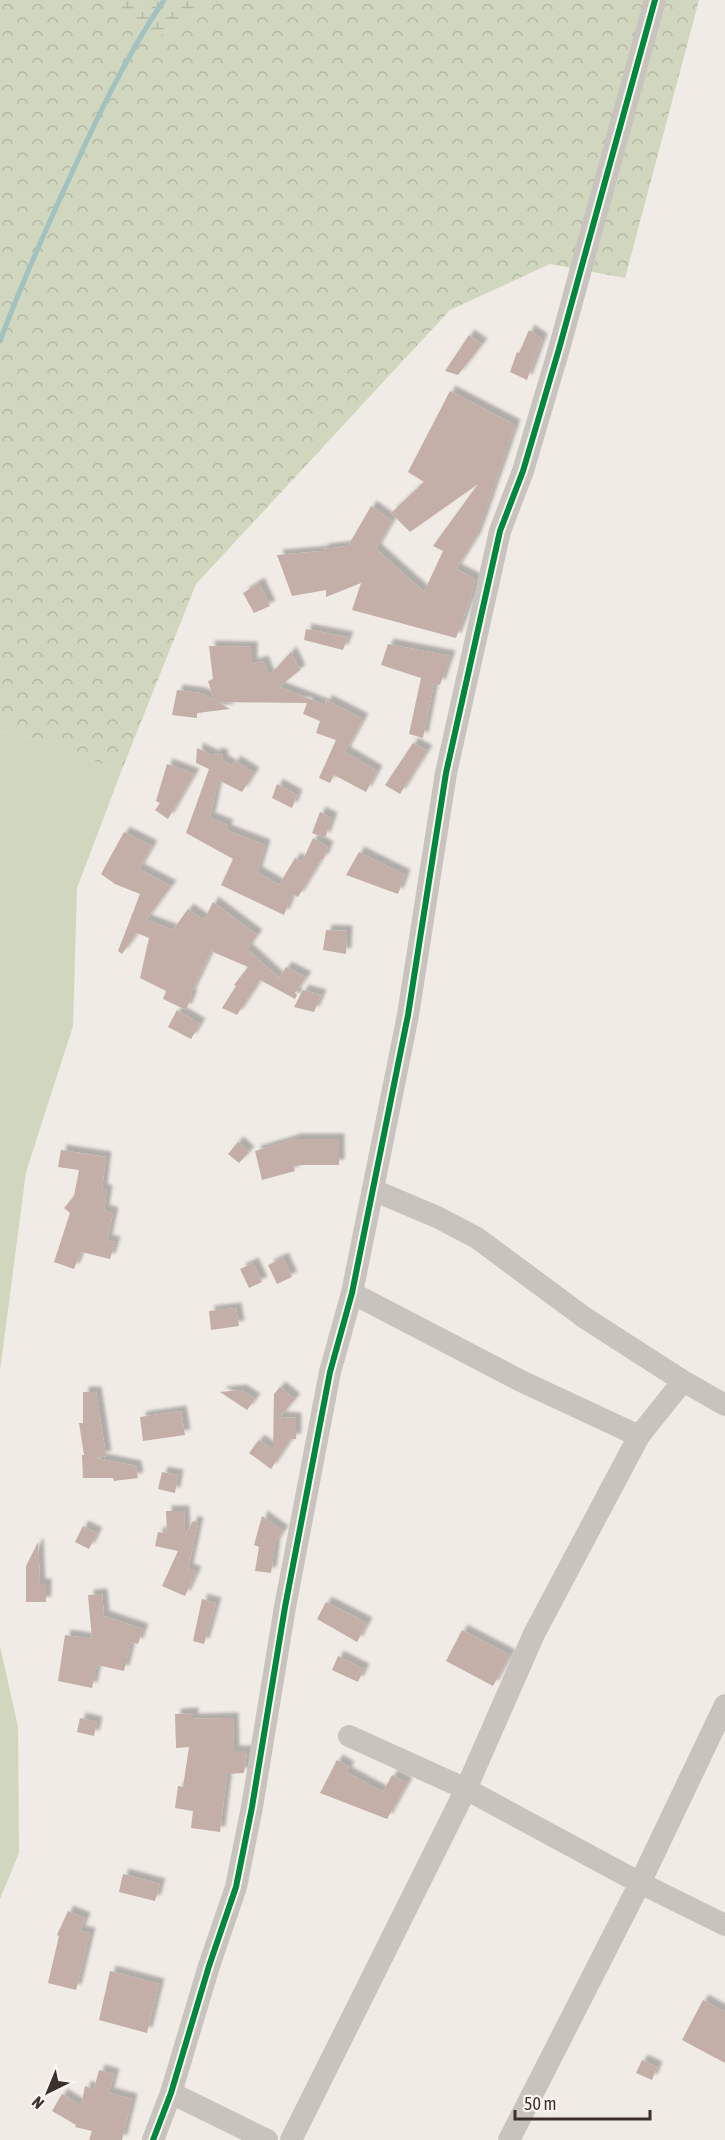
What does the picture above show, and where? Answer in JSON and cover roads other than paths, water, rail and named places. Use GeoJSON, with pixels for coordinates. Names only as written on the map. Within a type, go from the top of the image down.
{"type":"FeatureCollection","features":[{"type":"Feature","properties":{"kind":"street"},"geometry":{"type":"LineString","coordinates":[[153,2140],[171,2093],[209,1966],[236,1887],[323,1407],[330,1372],[352,1293],[408,1015],[446,773],[500,531],[523,471],[655,0]]}},
{"type":"Feature","properties":{"kind":"street"},"geometry":{"type":"LineString","coordinates":[[373,1190],[437,1217],[477,1238],[585,1318],[725,1405]]}},
{"type":"Feature","properties":{"kind":"street"},"geometry":{"type":"LineString","coordinates":[[352,1293],[521,1382],[639,1436]]}},
{"type":"Feature","properties":{"kind":"street"},"geometry":{"type":"LineString","coordinates":[[291,2140],[466,1789],[534,1634],[639,1436],[683,1381]]}},
{"type":"Feature","properties":{"kind":"street"},"geometry":{"type":"LineString","coordinates":[[509,2140],[640,1883],[725,1706]]}},
{"type":"Feature","properties":{"kind":"street"},"geometry":{"type":"LineString","coordinates":[[349,1736],[466,1789],[640,1883],[725,1925]]}},
{"type":"Feature","properties":{"kind":"street"},"geometry":{"type":"LineString","coordinates":[[171,2093],[267,2140]]}},
{"type":"Feature","properties":{"kind":"waterway"},"geometry":{"type":"LineString","coordinates":[[0,341],[16,299],[91,131],[125,65],[164,0]]}}]}
